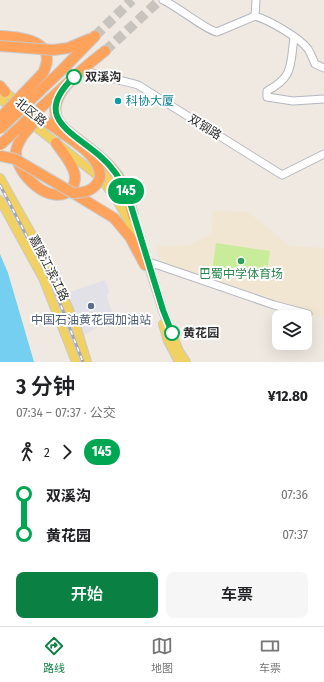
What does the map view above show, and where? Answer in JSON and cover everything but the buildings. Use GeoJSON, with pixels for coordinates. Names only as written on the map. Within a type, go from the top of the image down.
{"type":"FeatureCollection","features":[{"type":"Feature","properties":{"kind":"highway"},"geometry":{"type":"LineString","coordinates":[[0,36],[23,38],[39,45],[47,56],[47,65],[43,73],[1,112],[36,128]]}},
{"type":"Feature","properties":{"kind":"highway"},"geometry":{"type":"LineString","coordinates":[[0,46],[53,50],[68,48],[95,36],[0,129]]}},
{"type":"Feature","properties":{"kind":"highway"},"geometry":{"type":"LineString","coordinates":[[0,145],[105,51]]}},
{"type":"Feature","properties":{"kind":"highway"},"geometry":{"type":"LineString","coordinates":[[56,143],[68,160],[74,172],[73,187],[67,193],[57,195],[48,193],[35,186],[26,177],[18,162],[16,152],[18,144],[24,134],[70,81]]}},
{"type":"Feature","properties":{"kind":"highway"},"geometry":{"type":"LineString","coordinates":[[62,92],[56,103],[56,116],[63,127],[101,157],[120,180],[128,196],[133,216]]}},
{"type":"Feature","properties":{"kind":"highway"},"geometry":{"type":"LineString","coordinates":[[28,110],[57,129],[92,157],[100,168],[100,178],[92,189],[84,193],[73,193]]}},
{"type":"Feature","properties":{"kind":"highway"},"geometry":{"type":"LineString","coordinates":[[0,156],[15,159],[107,213],[126,231],[147,264]]}},
{"type":"Feature","properties":{"kind":"main road","name":"北区路"},"geometry":{"type":"LineString","coordinates":[[1,91],[28,110],[100,168],[119,192],[133,216],[168,341],[179,362]]}},
{"type":"Feature","properties":{"kind":"main road","name":"北区路"},"geometry":{"type":"LineString","coordinates":[[1,91],[36,128],[97,175],[116,197],[131,226],[147,264],[179,351],[186,362]]}},
{"type":"Feature","properties":{"kind":"main road","name":"嘉陵江滨江路"},"geometry":{"type":"LineString","coordinates":[[0,178],[54,274],[77,329],[87,362]]}},
{"type":"Feature","properties":{"kind":"main road","name":"嘉陵江滨江路"},"geometry":{"type":"LineString","coordinates":[[0,200],[44,278],[76,362]]}},
{"type":"Feature","properties":{"kind":"street"},"geometry":{"type":"LineString","coordinates":[[163,0],[188,14],[211,32],[217,32],[255,16],[270,22],[308,49],[315,64],[324,68]]}},
{"type":"Feature","properties":{"kind":"street"},"geometry":{"type":"LineString","coordinates":[[255,16],[256,0]]}},
{"type":"Feature","properties":{"kind":"street"},"geometry":{"type":"LineString","coordinates":[[294,38],[289,73],[279,85],[267,91],[267,97],[293,101],[324,99]]}},
{"type":"Feature","properties":{"kind":"street","name":"双钢路"},"geometry":{"type":"LineString","coordinates":[[81,71],[96,76],[112,78],[138,85],[282,175],[324,154]]}},
{"type":"Feature","properties":{"kind":"street"},"geometry":{"type":"LineString","coordinates":[[147,264],[293,310]]}},
{"type":"Feature","properties":{"kind":"shaded area"},"geometry":{"type":"Polygon","coordinates":[[[213,211],[248,212],[290,246],[324,248],[324,318],[312,315],[312,310],[296,310],[268,302],[270,297],[211,282],[159,259],[157,246],[190,245],[212,233],[213,211]]]}},
{"type":"Feature","properties":{"kind":"shaded area","name":"中国石油黄花园加油站"},"geometry":{"type":"Polygon","coordinates":[[[105,280],[109,291],[107,297],[113,315],[111,319],[83,336],[67,293],[105,280]]]}},
{"type":"Feature","properties":{"kind":"green space","name":"巴蜀中学体育场"},"geometry":{"type":"Polygon","coordinates":[[[216,243],[270,251],[266,279],[212,272],[216,243]]]}},
{"type":"Feature","properties":{"kind":"water"},"geometry":{"type":"Polygon","coordinates":[[[0,254],[8,273],[34,362],[0,362],[0,254]]]}},
{"type":"Feature","properties":{"kind":"tunnel"},"geometry":{"type":"LineString","coordinates":[[95,36],[132,0]]}},
{"type":"Feature","properties":{"kind":"tunnel"},"geometry":{"type":"LineString","coordinates":[[105,51],[160,0]]}},
{"type":"Feature","properties":{"kind":"railway"},"geometry":{"type":"LineString","coordinates":[[0,185],[54,288],[83,362]]}},
{"type":"Feature","properties":{"kind":"bus line","name":"145"},"geometry":{"type":"LineString","coordinates":[[74,77],[62,92],[56,103],[56,116],[63,127],[108,164],[125,188],[163,310],[172,333]]}},
{"type":"Feature","properties":{"kind":"place","name":"双溪沟"},"geometry":{"type":"Point","coordinates":[74,77]}},
{"type":"Feature","properties":{"kind":"place","name":"科协大厦"},"geometry":{"type":"Point","coordinates":[118,101]}},
{"type":"Feature","properties":{"kind":"place","name":"巴蜀中学体育场"},"geometry":{"type":"Point","coordinates":[241,261]}},
{"type":"Feature","properties":{"kind":"place","name":"中国石油黄花园加油站"},"geometry":{"type":"Point","coordinates":[91,306]}},
{"type":"Feature","properties":{"kind":"place","name":"黄花园"},"geometry":{"type":"Point","coordinates":[172,333]}}]}
